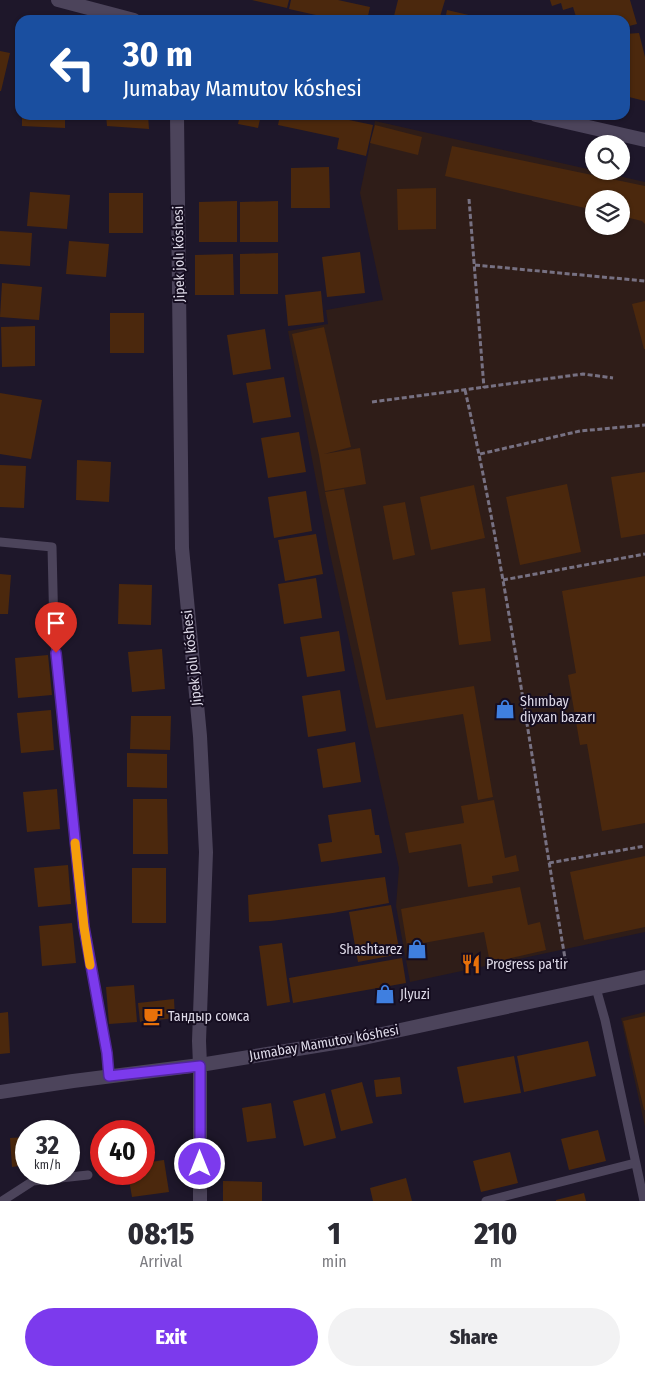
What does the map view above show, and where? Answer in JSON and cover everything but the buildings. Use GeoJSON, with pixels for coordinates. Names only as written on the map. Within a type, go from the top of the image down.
{"type":"FeatureCollection","features":[{"type":"Feature","properties":{"kind":"street"},"geometry":{"type":"LineString","coordinates":[[58,0],[115,15]]}},
{"type":"Feature","properties":{"kind":"street","name":"Jipek jolı kóshesi"},"geometry":{"type":"LineString","coordinates":[[177,120],[182,548],[200,736],[206,852],[199,1041],[200,1201]]}},
{"type":"Feature","properties":{"kind":"street"},"geometry":{"type":"LineString","coordinates":[[558,120],[645,140]]}},
{"type":"Feature","properties":{"kind":"street","name":"Jumabay Mamutov kóshesi"},"geometry":{"type":"LineString","coordinates":[[0,1092],[109,1076],[200,1066],[359,1039],[645,977]]}},
{"type":"Feature","properties":{"kind":"lane"},"geometry":{"type":"LineString","coordinates":[[0,542],[52,547],[54,633],[67,772],[84,927],[107,1053],[109,1076]]}},
{"type":"Feature","properties":{"kind":"lane"},"geometry":{"type":"LineString","coordinates":[[596,988],[605,1020],[644,1201]]}},
{"type":"Feature","properties":{"kind":"lane"},"geometry":{"type":"LineString","coordinates":[[486,1201],[635,1163]]}},
{"type":"Feature","properties":{"kind":"lane"},"geometry":{"type":"LineString","coordinates":[[2,1201],[33,1182],[88,1175]]}},
{"type":"Feature","properties":{"kind":"path"},"geometry":{"type":"LineString","coordinates":[[470,199],[484,388]]}},
{"type":"Feature","properties":{"kind":"path"},"geometry":{"type":"LineString","coordinates":[[475,265],[645,282]]}},
{"type":"Feature","properties":{"kind":"path"},"geometry":{"type":"LineString","coordinates":[[372,402],[583,374],[613,378]]}},
{"type":"Feature","properties":{"kind":"path"},"geometry":{"type":"LineString","coordinates":[[465,390],[480,454],[503,580],[566,964]]}},
{"type":"Feature","properties":{"kind":"path"},"geometry":{"type":"LineString","coordinates":[[480,454],[580,431],[645,425]]}},
{"type":"Feature","properties":{"kind":"path"},"geometry":{"type":"LineString","coordinates":[[503,580],[645,554]]}},
{"type":"Feature","properties":{"kind":"path"},"geometry":{"type":"LineString","coordinates":[[549,863],[645,846]]}},
{"type":"Feature","properties":{"kind":"shaded area","name":"Shımbay diyxan bazarı"},"geometry":{"type":"Polygon","coordinates":[[[375,121],[585,168],[585,180],[630,179],[645,182],[645,932],[410,982],[396,906],[399,868],[329,549],[288,331],[328,324],[326,310],[383,300],[360,193],[375,121]]]}},
{"type":"Feature","properties":{"kind":"shaded area"},"geometry":{"type":"Polygon","coordinates":[[[645,1012],[645,1127],[621,1018],[645,1012]]]}},
{"type":"Feature","properties":{"kind":"slow traffic"},"geometry":{"type":"LineString","coordinates":[[75,843],[90,965]]}},
{"type":"Feature","properties":{"kind":"place","name":"Shımbay diyxan bazarı"},"geometry":{"type":"Point","coordinates":[505,709]}},
{"type":"Feature","properties":{"kind":"place","name":"Shashtarez"},"geometry":{"type":"Point","coordinates":[417,949]}},
{"type":"Feature","properties":{"kind":"place","name":"Progress pa'tir"},"geometry":{"type":"Point","coordinates":[471,964]}},
{"type":"Feature","properties":{"kind":"place","name":"Jlyuzi"},"geometry":{"type":"Point","coordinates":[385,994]}},
{"type":"Feature","properties":{"kind":"place","name":"Тандыр сомса"},"geometry":{"type":"Point","coordinates":[153,1016]}},
{"type":"Feature","properties":{"kind":"route"},"geometry":{"type":"LineString","coordinates":[[56,653],[84,927],[107,1053],[109,1076],[200,1066],[200,1164]]}}]}
